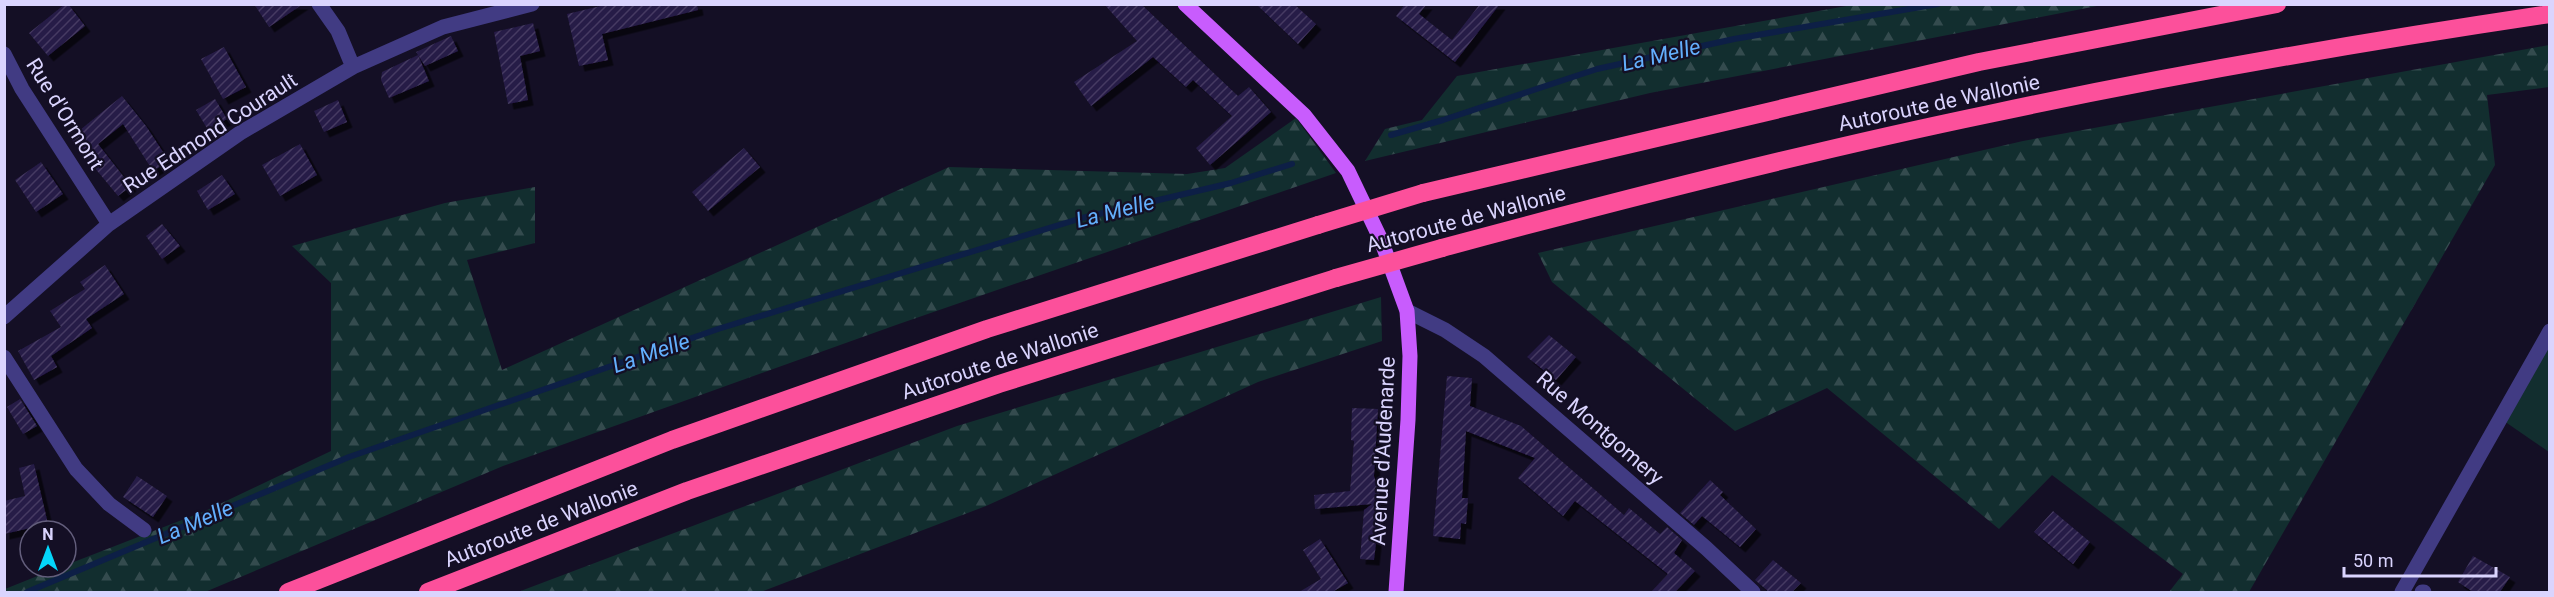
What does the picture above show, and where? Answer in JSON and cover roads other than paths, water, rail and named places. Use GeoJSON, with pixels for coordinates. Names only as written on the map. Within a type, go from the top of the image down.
{"type":"FeatureCollection","features":[{"type":"Feature","properties":{"kind":"highway","name":"Autoroute de Wallonie"},"geometry":{"type":"LineString","coordinates":[[288,592],[672,440],[987,329],[1423,193],[1979,62],[2277,4]]}},
{"type":"Feature","properties":{"kind":"highway","name":"Autoroute de Wallonie"},"geometry":{"type":"LineString","coordinates":[[428,592],[698,487],[999,384],[1336,278],[1442,248],[1638,196],[1989,114],[2333,47],[2550,14]]}},
{"type":"Feature","properties":{"kind":"main road","name":"Avenue d'Audenarde"},"geometry":{"type":"LineString","coordinates":[[1185,4],[1304,115],[1348,171],[1381,240],[1407,311],[1410,356],[1408,409],[1396,592]]}},
{"type":"Feature","properties":{"kind":"street"},"geometry":{"type":"LineString","coordinates":[[319,4],[338,31],[353,68]]}},
{"type":"Feature","properties":{"kind":"street","name":"Rue Edmond Courault"},"geometry":{"type":"LineString","coordinates":[[4,317],[110,224],[240,133],[353,68],[443,27],[532,4]]}},
{"type":"Feature","properties":{"kind":"street","name":"Rue d'Ormont"},"geometry":{"type":"LineString","coordinates":[[4,54],[22,89],[110,224]]}},
{"type":"Feature","properties":{"kind":"street","name":"Rue Montgomery"},"geometry":{"type":"LineString","coordinates":[[1407,311],[1445,330],[1484,356],[1754,592]]}},
{"type":"Feature","properties":{"kind":"street"},"geometry":{"type":"LineString","coordinates":[[2402,592],[2550,331]]}},
{"type":"Feature","properties":{"kind":"street"},"geometry":{"type":"LineString","coordinates":[[4,357],[76,469],[110,504],[144,530]]}},
{"type":"Feature","properties":{"kind":"waterway","name":"La Melle"},"geometry":{"type":"LineString","coordinates":[[1391,135],[1597,69],[1734,39],[1938,4]]}},
{"type":"Feature","properties":{"kind":"waterway","name":"La Melle"},"geometry":{"type":"LineString","coordinates":[[27,592],[349,457],[718,329],[1082,218],[1231,183],[1292,164]]}}]}
